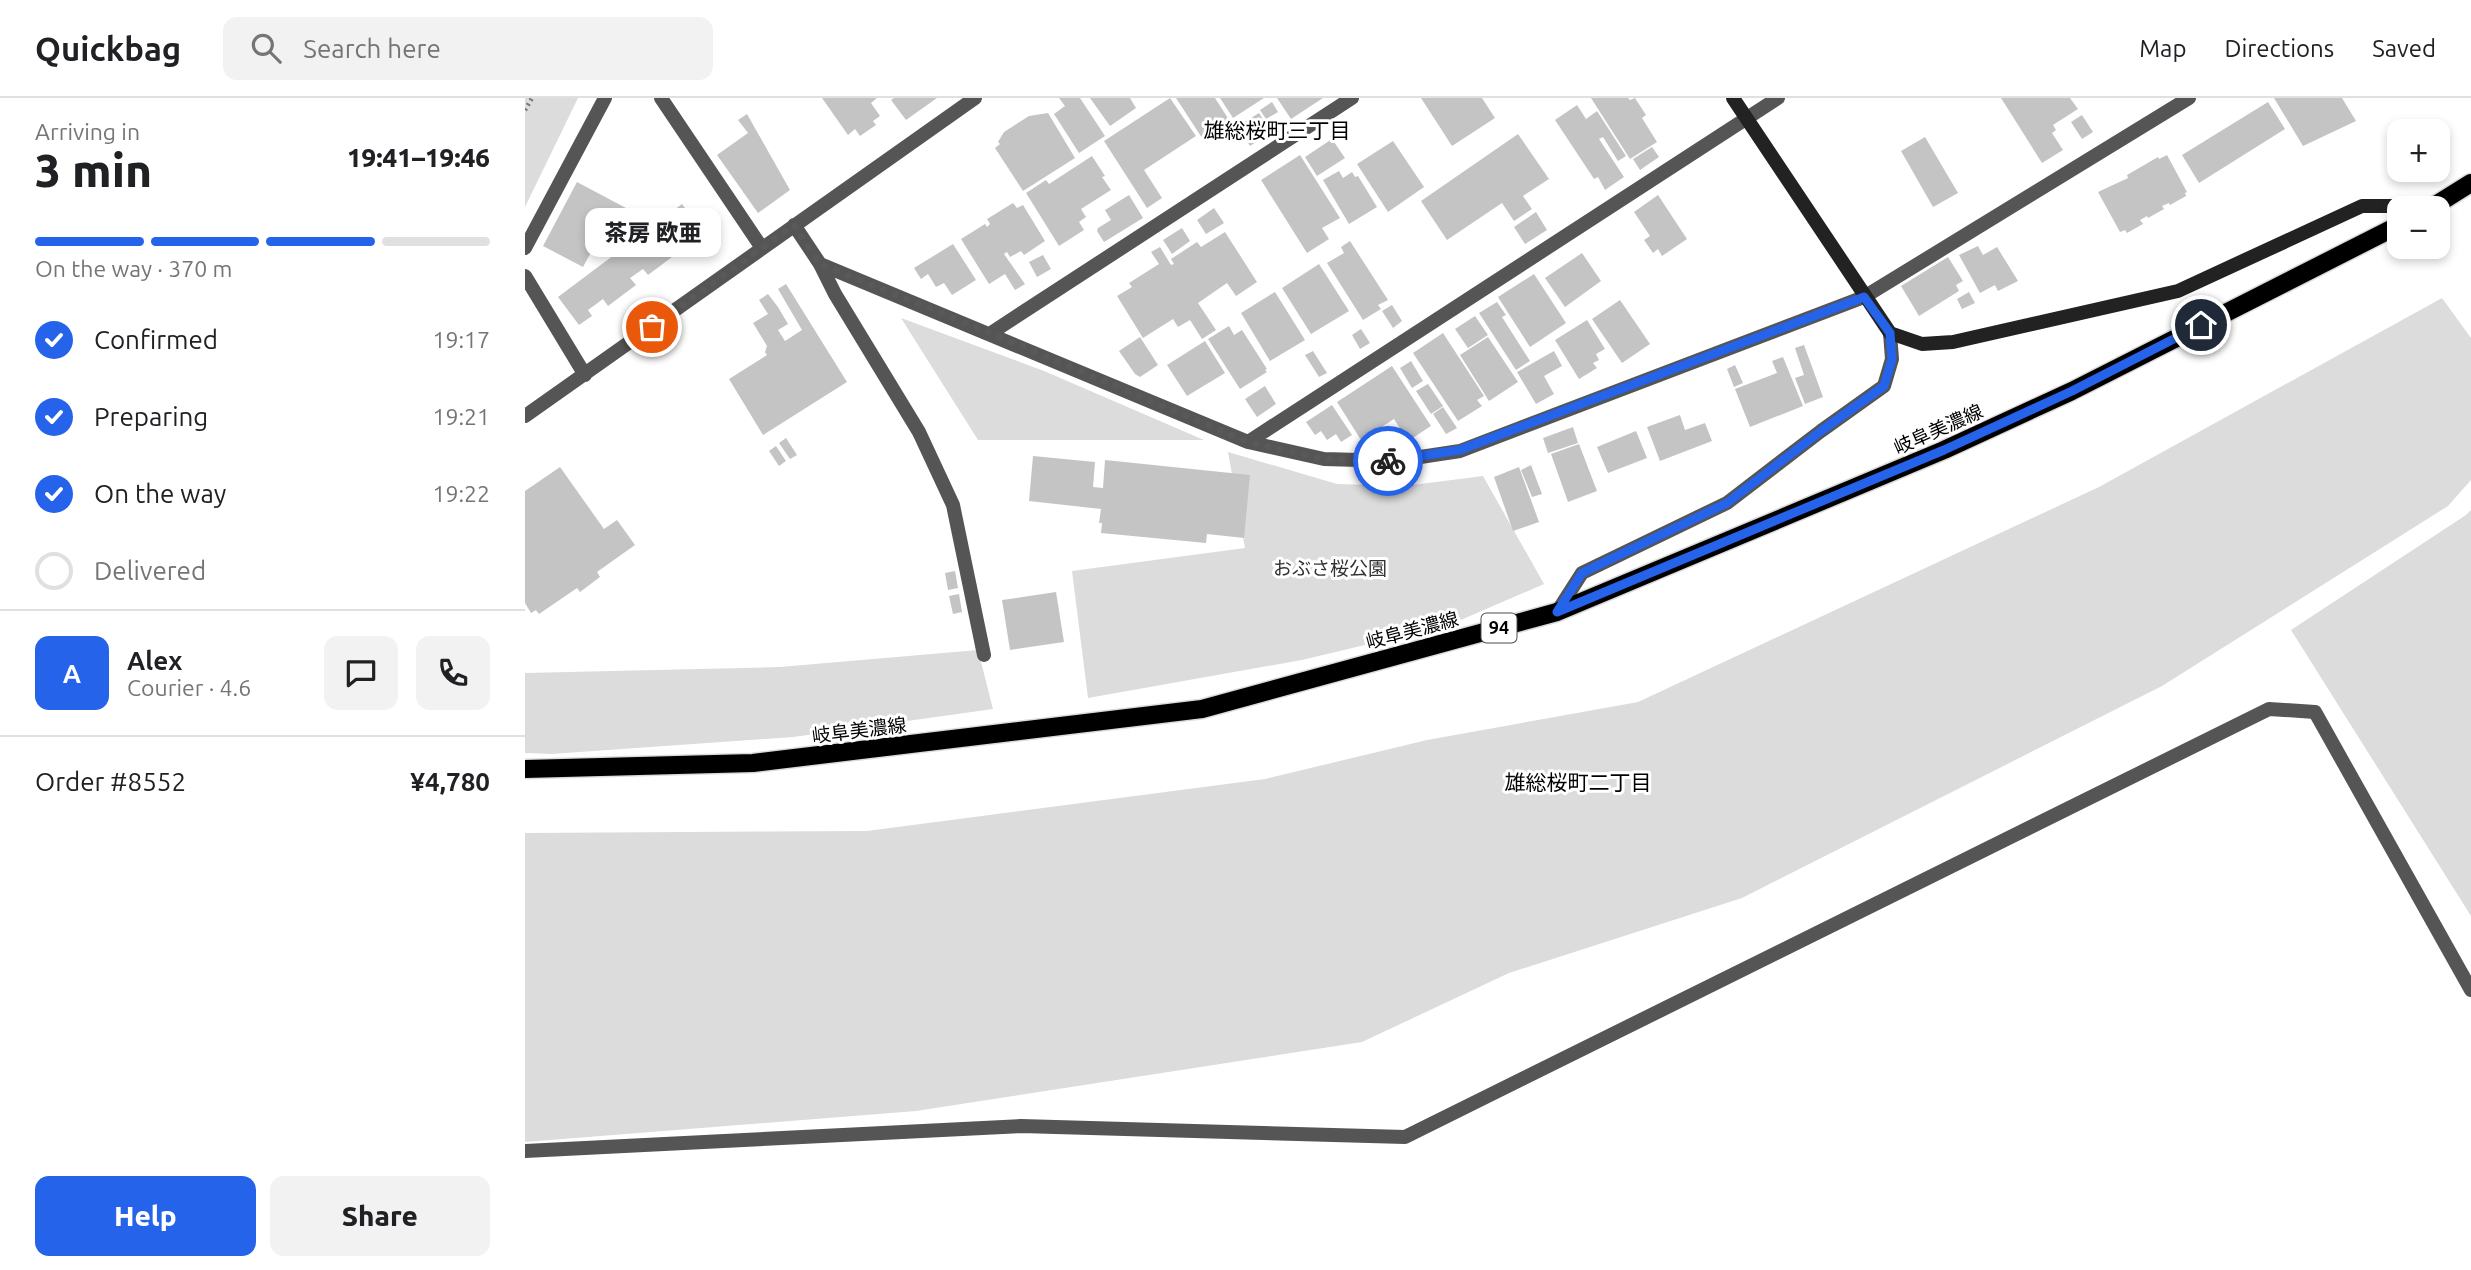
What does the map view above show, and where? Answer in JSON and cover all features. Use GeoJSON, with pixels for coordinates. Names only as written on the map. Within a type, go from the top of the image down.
{"type":"FeatureCollection","features":[{"type":"Feature","properties":{"kind":"main road"},"geometry":{"type":"LineString","coordinates":[[2450,196],[2471,183]]}},
{"type":"Feature","properties":{"kind":"main road","name":"岐阜美濃線"},"geometry":{"type":"LineString","coordinates":[[525,769],[753,763],[1202,709],[1557,612],[1944,450],[2061,397],[2387,231]]}},
{"type":"Feature","properties":{"kind":"street"},"geometry":{"type":"LineString","coordinates":[[525,248],[605,98]]}},
{"type":"Feature","properties":{"kind":"street"},"geometry":{"type":"LineString","coordinates":[[661,98],[762,248]]}},
{"type":"Feature","properties":{"kind":"street"},"geometry":{"type":"LineString","coordinates":[[525,416],[975,98]]}},
{"type":"Feature","properties":{"kind":"street"},"geometry":{"type":"LineString","coordinates":[[991,333],[1352,98]]}},
{"type":"Feature","properties":{"kind":"street"},"geometry":{"type":"LineString","coordinates":[[1557,612],[1582,573],[1727,503],[1884,386],[1892,359],[1890,333],[1733,98]]}},
{"type":"Feature","properties":{"kind":"street"},"geometry":{"type":"LineString","coordinates":[[1248,442],[1778,98]]}},
{"type":"Feature","properties":{"kind":"street"},"geometry":{"type":"LineString","coordinates":[[820,264],[1248,442],[1324,459],[1394,461],[1460,450],[1864,297],[2189,98]]}},
{"type":"Feature","properties":{"kind":"street"},"geometry":{"type":"LineString","coordinates":[[1890,333],[1922,344],[1953,342],[2178,290],[2363,206],[2387,206]]}},
{"type":"Feature","properties":{"kind":"street"},"geometry":{"type":"LineString","coordinates":[[794,225],[919,432],[953,505],[984,655]]}},
{"type":"Feature","properties":{"kind":"street"},"geometry":{"type":"LineString","coordinates":[[525,275],[585,374]]}},
{"type":"Feature","properties":{"kind":"street"},"geometry":{"type":"LineString","coordinates":[[525,1151],[1021,1126],[1405,1137],[2269,709],[2315,712],[2471,990]]}},
{"type":"Feature","properties":{"kind":"path"},"geometry":{"type":"LineString","coordinates":[[525,110],[532,98]]}},
{"type":"Feature","properties":{"kind":"green space"},"geometry":{"type":"Polygon","coordinates":[[[525,98],[578,98],[525,207],[525,98]]]}},
{"type":"Feature","properties":{"kind":"green space"},"geometry":{"type":"Polygon","coordinates":[[[2442,298],[2471,338],[2471,480],[2448,506],[2162,686],[1742,898],[1509,973],[1362,1042],[916,1111],[525,1142],[525,833],[867,831],[1265,779],[1427,740],[1638,702],[2099,487],[2442,298]]]}},
{"type":"Feature","properties":{"kind":"green space"},"geometry":{"type":"Polygon","coordinates":[[[901,318],[1044,371],[1204,440],[978,440],[901,318]]]}},
{"type":"Feature","properties":{"kind":"green space","name":"おぶさ桜公園"},"geometry":{"type":"Polygon","coordinates":[[[1228,452],[1337,484],[1405,486],[1483,476],[1544,584],[1449,625],[1302,660],[1088,698],[1072,571],[1245,548],[1228,452]]]}},
{"type":"Feature","properties":{"kind":"green space"},"geometry":{"type":"Polygon","coordinates":[[[2471,510],[2471,916],[2291,630],[2471,510]]]}},
{"type":"Feature","properties":{"kind":"green space"},"geometry":{"type":"Polygon","coordinates":[[[978,650],[993,709],[793,737],[551,754],[525,753],[525,673],[780,667],[978,650]]]}},
{"type":"Feature","properties":{"kind":"building"},"geometry":{"type":"Polygon","coordinates":[[[822,98],[877,98],[871,103],[880,116],[873,121],[876,125],[860,136],[855,129],[848,135],[822,98]]]}},
{"type":"Feature","properties":{"kind":"building"},"geometry":{"type":"Polygon","coordinates":[[[937,98],[906,120],[891,100],[937,98]]]}},
{"type":"Feature","properties":{"kind":"building"},"geometry":{"type":"Polygon","coordinates":[[[1059,98],[1080,98],[1105,136],[1079,153],[1054,114],[1065,106],[1059,98]]]}},
{"type":"Feature","properties":{"kind":"building"},"geometry":{"type":"Polygon","coordinates":[[[1090,98],[1130,98],[1136,108],[1110,126],[1090,98]]]}},
{"type":"Feature","properties":{"kind":"building"},"geometry":{"type":"Polygon","coordinates":[[[1170,98],[1196,136],[1144,170],[1162,198],[1147,208],[1104,141],[1170,98]]]}},
{"type":"Feature","properties":{"kind":"building"},"geometry":{"type":"Polygon","coordinates":[[[1176,98],[1215,98],[1231,123],[1204,141],[1176,98]]]}},
{"type":"Feature","properties":{"kind":"building"},"geometry":{"type":"Polygon","coordinates":[[[1220,98],[1264,98],[1233,118],[1220,98]]]}},
{"type":"Feature","properties":{"kind":"building"},"geometry":{"type":"Polygon","coordinates":[[[1277,98],[1323,98],[1291,119],[1277,98]]]}},
{"type":"Feature","properties":{"kind":"building"},"geometry":{"type":"Polygon","coordinates":[[[1421,98],[1482,98],[1495,118],[1452,146],[1421,98]]]}},
{"type":"Feature","properties":{"kind":"building"},"geometry":{"type":"Polygon","coordinates":[[[1591,98],[1635,98],[1646,115],[1642,118],[1657,142],[1630,159],[1591,98]]]}},
{"type":"Feature","properties":{"kind":"building"},"geometry":{"type":"Polygon","coordinates":[[[2001,98],[2070,98],[2078,109],[2053,125],[2056,130],[2052,133],[2063,150],[2042,163],[2001,98]]]}},
{"type":"Feature","properties":{"kind":"building"},"geometry":{"type":"Polygon","coordinates":[[[2274,98],[2342,98],[2356,121],[2303,146],[2274,98]]]}},
{"type":"Feature","properties":{"kind":"building"},"geometry":{"type":"Polygon","coordinates":[[[1272,102],[1278,112],[1266,119],[1260,110],[1272,102]]]}},
{"type":"Feature","properties":{"kind":"building"},"geometry":{"type":"Polygon","coordinates":[[[2268,102],[2285,129],[2199,183],[2182,155],[2268,102]]]}},
{"type":"Feature","properties":{"kind":"building"},"geometry":{"type":"Polygon","coordinates":[[[1577,105],[1586,119],[1597,111],[1626,156],[1618,161],[1603,137],[1599,139],[1624,177],[1605,190],[1598,177],[1594,179],[1555,120],[1577,105]]]}},
{"type":"Feature","properties":{"kind":"building"},"geometry":{"type":"Polygon","coordinates":[[[1048,113],[1075,158],[1023,191],[995,148],[1000,144],[998,142],[1004,132],[1029,116],[1048,113]]]}},
{"type":"Feature","properties":{"kind":"building"},"geometry":{"type":"Polygon","coordinates":[[[1259,113],[1271,132],[1250,146],[1238,126],[1259,113]]]}},
{"type":"Feature","properties":{"kind":"building"},"geometry":{"type":"Polygon","coordinates":[[[747,114],[790,190],[758,213],[717,155],[748,133],[738,120],[747,114]]]}},
{"type":"Feature","properties":{"kind":"building"},"geometry":{"type":"Polygon","coordinates":[[[2082,115],[2093,132],[2082,139],[2071,122],[2082,115]]]}},
{"type":"Feature","properties":{"kind":"building"},"geometry":{"type":"Polygon","coordinates":[[[1518,134],[1549,179],[1523,196],[1532,209],[1514,221],[1502,203],[1447,240],[1421,201],[1518,134]]]}},
{"type":"Feature","properties":{"kind":"building"},"geometry":{"type":"Polygon","coordinates":[[[1925,137],[1958,193],[1933,207],[1901,151],[1925,137]]]}},
{"type":"Feature","properties":{"kind":"building"},"geometry":{"type":"Polygon","coordinates":[[[1332,139],[1345,158],[1317,176],[1305,157],[1332,139]]]}},
{"type":"Feature","properties":{"kind":"building"},"geometry":{"type":"Polygon","coordinates":[[[1393,141],[1424,187],[1388,212],[1357,164],[1393,141]]]}},
{"type":"Feature","properties":{"kind":"building"},"geometry":{"type":"Polygon","coordinates":[[[1652,147],[1659,157],[1640,170],[1633,159],[1652,147]]]}},
{"type":"Feature","properties":{"kind":"building"},"geometry":{"type":"Polygon","coordinates":[[[1300,155],[1340,218],[1322,228],[1329,239],[1307,253],[1261,180],[1300,155]]]}},
{"type":"Feature","properties":{"kind":"building"},"geometry":{"type":"Polygon","coordinates":[[[2167,155],[2187,192],[2186,196],[2170,205],[2169,203],[2162,206],[2164,209],[2140,220],[2143,224],[2127,233],[2125,230],[2120,232],[2098,192],[2128,178],[2127,175],[2158,157],[2159,159],[2167,155]]]}},
{"type":"Feature","properties":{"kind":"building"},"geometry":{"type":"Polygon","coordinates":[[[1092,156],[1111,190],[1081,209],[1086,217],[1079,222],[1084,230],[1059,246],[1026,193],[1046,180],[1049,184],[1092,156]]]}},
{"type":"Feature","properties":{"kind":"building"},"geometry":{"type":"Polygon","coordinates":[[[1339,171],[1343,178],[1352,172],[1355,177],[1358,176],[1377,207],[1349,224],[1323,180],[1339,171]]]}},
{"type":"Feature","properties":{"kind":"building"},"geometry":{"type":"Polygon","coordinates":[[[577,182],[626,208],[619,221],[622,223],[608,250],[596,243],[583,267],[543,246],[577,182]]]}},
{"type":"Feature","properties":{"kind":"building"},"geometry":{"type":"Polygon","coordinates":[[[1129,195],[1143,218],[1104,242],[1097,231],[1111,220],[1105,210],[1129,195]]]}},
{"type":"Feature","properties":{"kind":"building"},"geometry":{"type":"Polygon","coordinates":[[[1658,195],[1687,239],[1662,256],[1658,249],[1653,253],[1644,240],[1650,236],[1634,212],[1658,195]]]}},
{"type":"Feature","properties":{"kind":"building"},"geometry":{"type":"Polygon","coordinates":[[[1013,203],[1017,208],[1023,205],[1045,241],[1024,255],[1021,251],[1010,257],[1007,252],[1004,254],[1025,284],[1015,290],[1005,274],[989,284],[961,239],[985,224],[987,227],[990,224],[987,219],[1013,203]]]}},
{"type":"Feature","properties":{"kind":"building"},"geometry":{"type":"Polygon","coordinates":[[[682,204],[704,233],[690,243],[686,237],[671,247],[676,254],[648,275],[643,269],[630,278],[636,285],[608,306],[603,299],[588,310],[592,316],[579,325],[558,297],[682,204]]]}},
{"type":"Feature","properties":{"kind":"building"},"geometry":{"type":"Polygon","coordinates":[[[1214,208],[1224,223],[1206,234],[1197,220],[1214,208]]]}},
{"type":"Feature","properties":{"kind":"building"},"geometry":{"type":"Polygon","coordinates":[[[1536,212],[1547,230],[1525,244],[1514,227],[1536,212]]]}},
{"type":"Feature","properties":{"kind":"building"},"geometry":{"type":"Polygon","coordinates":[[[1182,228],[1190,241],[1172,254],[1163,240],[1182,228]]]}},
{"type":"Feature","properties":{"kind":"building"},"geometry":{"type":"Polygon","coordinates":[[[1225,232],[1257,282],[1236,296],[1227,283],[1198,303],[1216,330],[1202,339],[1190,320],[1178,327],[1173,319],[1143,338],[1117,296],[1132,287],[1129,283],[1159,264],[1151,252],[1160,247],[1171,265],[1174,264],[1171,259],[1197,242],[1201,247],[1225,232]]]}},
{"type":"Feature","properties":{"kind":"building"},"geometry":{"type":"Polygon","coordinates":[[[1350,241],[1388,300],[1378,305],[1381,309],[1363,320],[1327,263],[1344,253],[1341,247],[1350,241]]]}},
{"type":"Feature","properties":{"kind":"building"},"geometry":{"type":"Polygon","coordinates":[[[953,244],[976,280],[952,295],[944,283],[936,287],[928,274],[921,279],[914,268],[953,244]]]}},
{"type":"Feature","properties":{"kind":"building"},"geometry":{"type":"Polygon","coordinates":[[[1978,246],[1983,255],[1997,247],[2018,281],[1998,291],[1995,285],[1980,293],[1959,255],[1978,246]]]}},
{"type":"Feature","properties":{"kind":"building"},"geometry":{"type":"Polygon","coordinates":[[[1582,253],[1601,281],[1565,307],[1545,278],[1582,253]]]}},
{"type":"Feature","properties":{"kind":"building"},"geometry":{"type":"Polygon","coordinates":[[[1043,255],[1051,269],[1037,277],[1029,262],[1043,255]]]}},
{"type":"Feature","properties":{"kind":"building"},"geometry":{"type":"Polygon","coordinates":[[[1948,257],[1963,281],[1956,285],[1959,291],[1919,316],[1901,286],[1948,257]]]}},
{"type":"Feature","properties":{"kind":"building"},"geometry":{"type":"Polygon","coordinates":[[[1319,264],[1349,311],[1311,334],[1282,288],[1319,264]]]}},
{"type":"Feature","properties":{"kind":"building"},"geometry":{"type":"Polygon","coordinates":[[[1534,274],[1566,323],[1530,347],[1498,297],[1534,274]]]}},
{"type":"Feature","properties":{"kind":"building"},"geometry":{"type":"Polygon","coordinates":[[[786,284],[847,382],[763,435],[729,379],[767,355],[767,346],[753,323],[768,314],[759,300],[768,294],[778,307],[788,324],[778,330],[785,341],[802,330],[778,289],[786,284]]]}},
{"type":"Feature","properties":{"kind":"building"},"geometry":{"type":"Polygon","coordinates":[[[1275,292],[1305,340],[1270,361],[1241,313],[1275,292]]]}},
{"type":"Feature","properties":{"kind":"building"},"geometry":{"type":"Polygon","coordinates":[[[1969,292],[1975,303],[1962,309],[1957,299],[1969,292]]]}},
{"type":"Feature","properties":{"kind":"building"},"geometry":{"type":"Polygon","coordinates":[[[1620,300],[1650,344],[1622,363],[1592,319],[1620,300]]]}},
{"type":"Feature","properties":{"kind":"building"},"geometry":{"type":"Polygon","coordinates":[[[1497,302],[1506,315],[1502,317],[1530,361],[1516,370],[1479,313],[1497,302]]]}},
{"type":"Feature","properties":{"kind":"building"},"geometry":{"type":"Polygon","coordinates":[[[1392,305],[1402,321],[1393,328],[1382,311],[1392,305]]]}},
{"type":"Feature","properties":{"kind":"building"},"geometry":{"type":"Polygon","coordinates":[[[1475,316],[1488,335],[1468,348],[1455,329],[1475,316]]]}},
{"type":"Feature","properties":{"kind":"building"},"geometry":{"type":"Polygon","coordinates":[[[1587,320],[1605,349],[1596,354],[1599,360],[1593,363],[1597,368],[1579,379],[1555,340],[1587,320]]]}},
{"type":"Feature","properties":{"kind":"building"},"geometry":{"type":"Polygon","coordinates":[[[1229,326],[1234,335],[1242,330],[1267,369],[1267,372],[1240,389],[1208,339],[1229,326]]]}},
{"type":"Feature","properties":{"kind":"building"},"geometry":{"type":"Polygon","coordinates":[[[1361,329],[1370,343],[1360,349],[1352,335],[1361,329]]]}},
{"type":"Feature","properties":{"kind":"building"},"geometry":{"type":"Polygon","coordinates":[[[1443,333],[1484,396],[1477,400],[1482,406],[1458,421],[1413,353],[1443,333]]]}},
{"type":"Feature","properties":{"kind":"building"},"geometry":{"type":"Polygon","coordinates":[[[1140,337],[1158,365],[1140,377],[1119,351],[1140,337]]]}},
{"type":"Feature","properties":{"kind":"building"},"geometry":{"type":"Polygon","coordinates":[[[1488,337],[1518,382],[1489,401],[1460,355],[1488,337]]]}},
{"type":"Feature","properties":{"kind":"building"},"geometry":{"type":"Polygon","coordinates":[[[1205,341],[1225,373],[1187,396],[1167,365],[1205,341]]]}},
{"type":"Feature","properties":{"kind":"building"},"geometry":{"type":"Polygon","coordinates":[[[1804,345],[1823,397],[1805,404],[1795,378],[1804,375],[1795,348],[1804,345]]]}},
{"type":"Feature","properties":{"kind":"building"},"geometry":{"type":"Polygon","coordinates":[[[1313,351],[1327,373],[1319,377],[1305,355],[1313,351]]]}},
{"type":"Feature","properties":{"kind":"building"},"geometry":{"type":"Polygon","coordinates":[[[1554,351],[1562,366],[1544,376],[1554,394],[1536,404],[1517,372],[1554,351]]]}},
{"type":"Feature","properties":{"kind":"building"},"geometry":{"type":"Polygon","coordinates":[[[1783,357],[1803,406],[1750,427],[1735,389],[1777,373],[1772,361],[1783,357]]]}},
{"type":"Feature","properties":{"kind":"building"},"geometry":{"type":"Polygon","coordinates":[[[1411,361],[1423,381],[1412,388],[1400,368],[1411,361]]]}},
{"type":"Feature","properties":{"kind":"building"},"geometry":{"type":"Polygon","coordinates":[[[1735,365],[1743,383],[1734,387],[1727,369],[1735,365]]]}},
{"type":"Feature","properties":{"kind":"building"},"geometry":{"type":"Polygon","coordinates":[[[1392,366],[1431,426],[1408,441],[1394,419],[1361,440],[1337,402],[1392,366]]]}},
{"type":"Feature","properties":{"kind":"building"},"geometry":{"type":"Polygon","coordinates":[[[1428,384],[1443,406],[1431,414],[1416,391],[1428,384]]]}},
{"type":"Feature","properties":{"kind":"building"},"geometry":{"type":"Polygon","coordinates":[[[1265,386],[1276,404],[1257,417],[1245,399],[1265,386]]]}},
{"type":"Feature","properties":{"kind":"building"},"geometry":{"type":"Polygon","coordinates":[[[1332,405],[1352,435],[1341,442],[1336,434],[1327,440],[1321,431],[1315,435],[1306,422],[1332,405]]]}},
{"type":"Feature","properties":{"kind":"building"},"geometry":{"type":"Polygon","coordinates":[[[1443,407],[1457,428],[1446,434],[1433,414],[1443,407]]]}},
{"type":"Feature","properties":{"kind":"building"},"geometry":{"type":"Polygon","coordinates":[[[1680,415],[1685,430],[1705,423],[1712,441],[1660,461],[1647,427],[1680,415]]]}},
{"type":"Feature","properties":{"kind":"building"},"geometry":{"type":"Polygon","coordinates":[[[1573,427],[1578,443],[1548,453],[1543,438],[1573,427]]]}},
{"type":"Feature","properties":{"kind":"building"},"geometry":{"type":"Polygon","coordinates":[[[1636,431],[1647,458],[1608,473],[1597,447],[1636,431]]]}},
{"type":"Feature","properties":{"kind":"building"},"geometry":{"type":"Polygon","coordinates":[[[786,438],[797,455],[790,459],[779,443],[786,438]]]}},
{"type":"Feature","properties":{"kind":"building"},"geometry":{"type":"Polygon","coordinates":[[[1579,444],[1597,491],[1568,502],[1551,454],[1579,444]]]}},
{"type":"Feature","properties":{"kind":"building"},"geometry":{"type":"Polygon","coordinates":[[[776,446],[786,461],[779,466],[769,451],[776,446]]]}},
{"type":"Feature","properties":{"kind":"building"},"geometry":{"type":"Polygon","coordinates":[[[1033,456],[1095,462],[1093,487],[1103,488],[1105,460],[1250,475],[1244,538],[1207,534],[1206,543],[1101,533],[1101,509],[1029,501],[1033,456]]]}},
{"type":"Feature","properties":{"kind":"building"},"geometry":{"type":"Polygon","coordinates":[[[1531,465],[1542,494],[1532,497],[1521,470],[1531,465]]]}},
{"type":"Feature","properties":{"kind":"building"},"geometry":{"type":"Polygon","coordinates":[[[560,467],[604,529],[617,520],[635,545],[597,572],[600,577],[580,592],[577,588],[539,614],[536,610],[531,613],[525,603],[525,491],[560,467]]]}},
{"type":"Feature","properties":{"kind":"building"},"geometry":{"type":"Polygon","coordinates":[[[1519,467],[1539,522],[1513,531],[1494,477],[1519,467]]]}},
{"type":"Feature","properties":{"kind":"building"},"geometry":{"type":"Polygon","coordinates":[[[955,571],[958,588],[948,590],[945,573],[955,571]]]}},
{"type":"Feature","properties":{"kind":"building"},"geometry":{"type":"Polygon","coordinates":[[[1056,592],[1064,642],[1010,650],[1002,600],[1056,592]]]}},
{"type":"Feature","properties":{"kind":"building"},"geometry":{"type":"Polygon","coordinates":[[[959,594],[962,612],[953,614],[949,596],[959,594]]]}},
{"type":"Feature","properties":{"kind":"way so far"},"geometry":{"type":"LineString","coordinates":[[652,327],[794,225],[820,264],[1248,442],[1324,459],[1388,461]]}},
{"type":"Feature","properties":{"kind":"place","name":"茶房 欧亜"},"geometry":{"type":"Point","coordinates":[652,327]}},
{"type":"Feature","properties":{"kind":"district","name":"雄総桜町三丁目"},"geometry":{"type":"Point","coordinates":[1277,131]}},
{"type":"Feature","properties":{"kind":"district","name":"雄総桜町二丁目"},"geometry":{"type":"Point","coordinates":[1578,783]}},
{"type":"Feature","properties":{"kind":"route"},"geometry":{"type":"LineString","coordinates":[[1388,461],[1460,450],[1864,297],[1890,333],[1892,359],[1884,386],[1727,503],[1582,573],[1557,612],[1944,450],[2072,391],[2201,325]]}}]}
